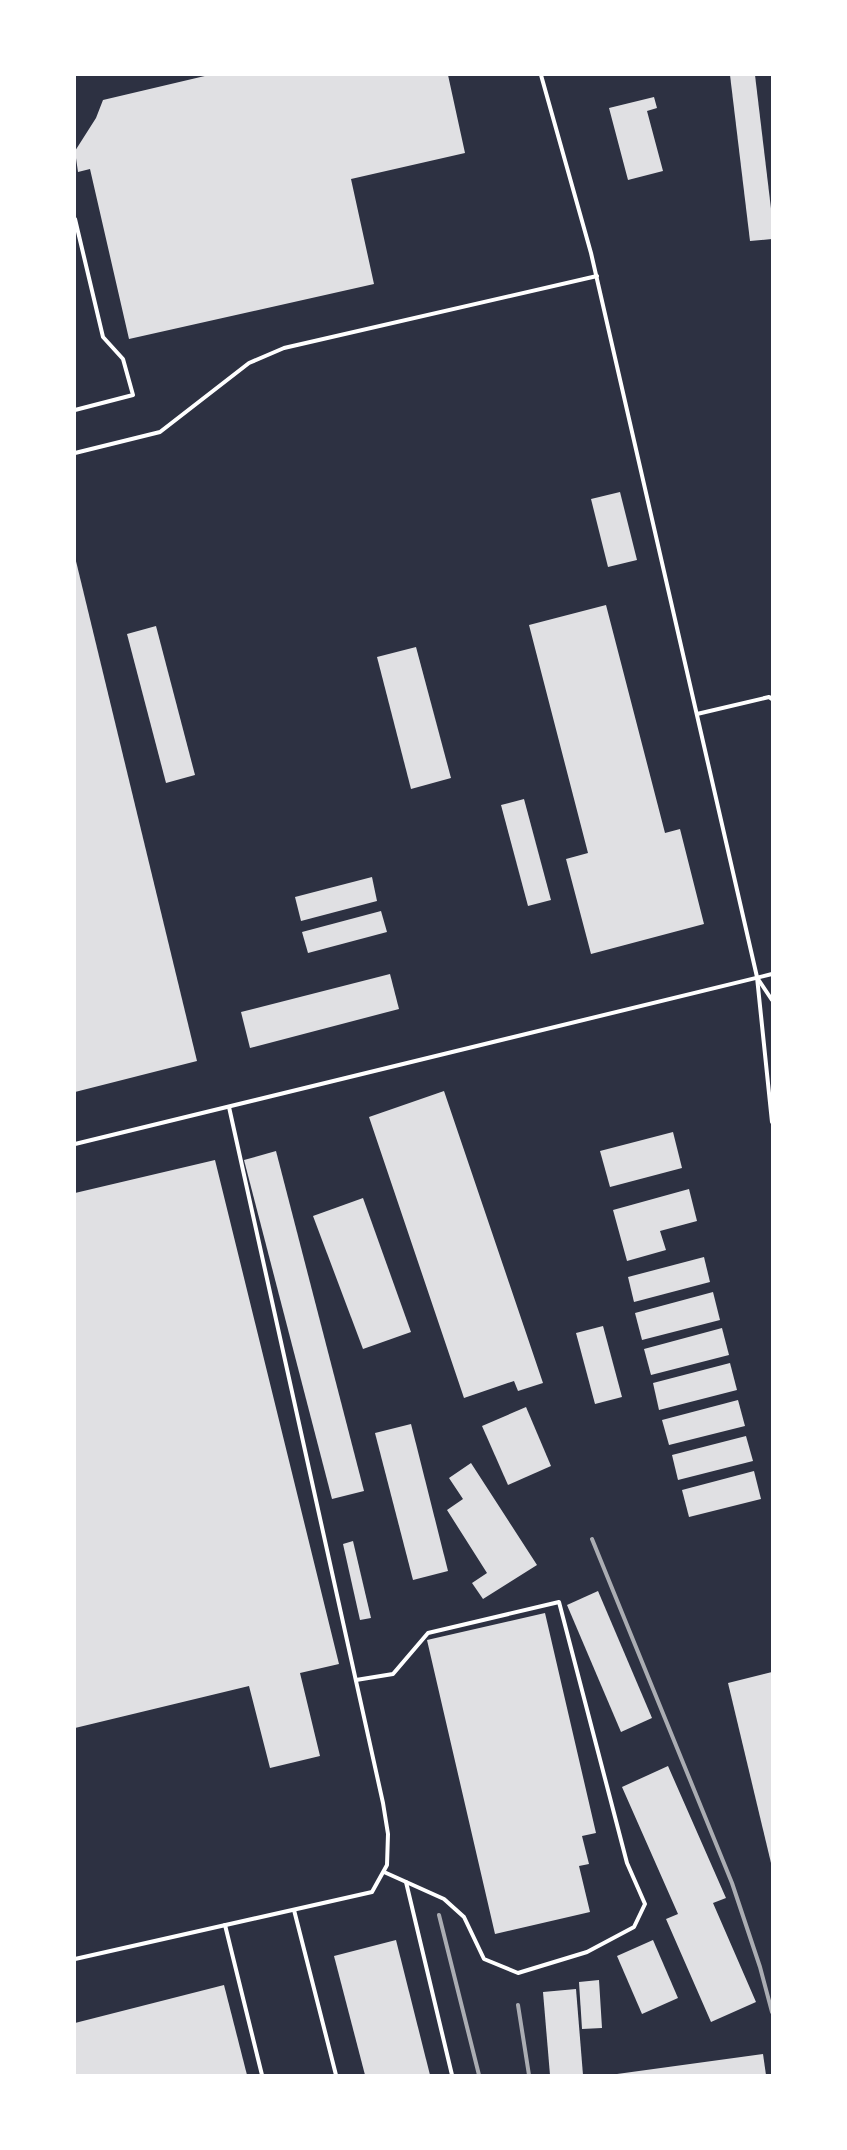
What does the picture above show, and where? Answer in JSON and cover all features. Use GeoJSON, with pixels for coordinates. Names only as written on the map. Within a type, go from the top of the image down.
{"type":"FeatureCollection","features":[{"type":"Feature","properties":{"kind":"lane"},"geometry":{"type":"LineString","coordinates":[[541,75],[597,276],[757,977],[772,1122]]}},
{"type":"Feature","properties":{"kind":"lane"},"geometry":{"type":"LineString","coordinates":[[75,219],[103,337],[123,359],[133,395],[75,410]]}},
{"type":"Feature","properties":{"kind":"lane"},"geometry":{"type":"LineString","coordinates":[[75,453],[160,432],[249,363],[284,348],[597,276]]}},
{"type":"Feature","properties":{"kind":"lane"},"geometry":{"type":"LineString","coordinates":[[697,714],[769,697],[772,699]]}},
{"type":"Feature","properties":{"kind":"lane"},"geometry":{"type":"LineString","coordinates":[[75,1144],[772,974]]}},
{"type":"Feature","properties":{"kind":"lane"},"geometry":{"type":"LineString","coordinates":[[757,977],[772,1000]]}},
{"type":"Feature","properties":{"kind":"lane"},"geometry":{"type":"LineString","coordinates":[[75,1959],[372,1892],[387,1865],[388,1834],[356,1680],[229,1107]]}},
{"type":"Feature","properties":{"kind":"lane"},"geometry":{"type":"LineString","coordinates":[[356,1680],[393,1674],[428,1633],[558,1602],[627,1863],[645,1904],[634,1927],[588,1952],[518,1973],[484,1959],[464,1917],[444,1899],[384,1872]]}},
{"type":"Feature","properties":{"kind":"lane"},"geometry":{"type":"LineString","coordinates":[[406,1882],[452,2075]]}},
{"type":"Feature","properties":{"kind":"lane"},"geometry":{"type":"LineString","coordinates":[[294,1910],[336,2075]]}},
{"type":"Feature","properties":{"kind":"lane"},"geometry":{"type":"LineString","coordinates":[[225,1925],[262,2075]]}},
{"type":"Feature","properties":{"kind":"building"},"geometry":{"type":"Polygon","coordinates":[[[209,75],[448,75],[465,153],[351,179],[374,284],[129,339],[90,169],[78,172],[75,151],[96,118],[103,100],[209,75]]]}},
{"type":"Feature","properties":{"kind":"building"},"geometry":{"type":"Polygon","coordinates":[[[730,75],[755,75],[772,217],[772,239],[750,241],[730,75]]]}},
{"type":"Feature","properties":{"kind":"building"},"geometry":{"type":"Polygon","coordinates":[[[654,97],[657,108],[647,111],[663,171],[628,180],[609,108],[654,97]]]}},
{"type":"Feature","properties":{"kind":"building"},"geometry":{"type":"Polygon","coordinates":[[[620,492],[637,560],[608,567],[591,499],[620,492]]]}},
{"type":"Feature","properties":{"kind":"building"},"geometry":{"type":"Polygon","coordinates":[[[75,557],[197,1061],[75,1092],[75,557]]]}},
{"type":"Feature","properties":{"kind":"building"},"geometry":{"type":"Polygon","coordinates":[[[606,605],[665,833],[680,829],[704,924],[591,954],[566,859],[588,853],[529,625],[606,605]]]}},
{"type":"Feature","properties":{"kind":"building"},"geometry":{"type":"Polygon","coordinates":[[[156,626],[195,775],[166,783],[127,634],[156,626]]]}},
{"type":"Feature","properties":{"kind":"building"},"geometry":{"type":"Polygon","coordinates":[[[416,647],[451,778],[411,789],[377,657],[416,647]]]}},
{"type":"Feature","properties":{"kind":"building"},"geometry":{"type":"Polygon","coordinates":[[[524,799],[551,900],[528,906],[501,805],[524,799]]]}},
{"type":"Feature","properties":{"kind":"building"},"geometry":{"type":"Polygon","coordinates":[[[372,877],[377,901],[301,921],[295,897],[372,877]]]}},
{"type":"Feature","properties":{"kind":"building"},"geometry":{"type":"Polygon","coordinates":[[[381,911],[387,932],[308,953],[302,932],[381,911]]]}},
{"type":"Feature","properties":{"kind":"building"},"geometry":{"type":"Polygon","coordinates":[[[390,974],[399,1009],[250,1048],[241,1012],[390,974]]]}},
{"type":"Feature","properties":{"kind":"building"},"geometry":{"type":"Polygon","coordinates":[[[444,1091],[543,1383],[518,1391],[514,1381],[464,1398],[369,1117],[444,1091]]]}},
{"type":"Feature","properties":{"kind":"building"},"geometry":{"type":"Polygon","coordinates":[[[673,1132],[682,1168],[610,1187],[600,1151],[673,1132]]]}},
{"type":"Feature","properties":{"kind":"building"},"geometry":{"type":"Polygon","coordinates":[[[276,1151],[364,1491],[332,1499],[244,1160],[276,1151]]]}},
{"type":"Feature","properties":{"kind":"building"},"geometry":{"type":"Polygon","coordinates":[[[215,1160],[339,1664],[300,1673],[320,1756],[270,1768],[249,1686],[75,1728],[75,1193],[215,1160]]]}},
{"type":"Feature","properties":{"kind":"building"},"geometry":{"type":"Polygon","coordinates":[[[689,1189],[697,1221],[660,1231],[666,1250],[627,1261],[613,1210],[689,1189]]]}},
{"type":"Feature","properties":{"kind":"building"},"geometry":{"type":"Polygon","coordinates":[[[363,1198],[411,1332],[363,1349],[313,1216],[363,1198]]]}},
{"type":"Feature","properties":{"kind":"building"},"geometry":{"type":"Polygon","coordinates":[[[704,1257],[710,1282],[634,1302],[628,1277],[704,1257]]]}},
{"type":"Feature","properties":{"kind":"building"},"geometry":{"type":"Polygon","coordinates":[[[713,1292],[720,1320],[642,1340],[635,1313],[713,1292]]]}},
{"type":"Feature","properties":{"kind":"building"},"geometry":{"type":"Polygon","coordinates":[[[603,1326],[622,1397],[595,1404],[576,1333],[603,1326]]]}},
{"type":"Feature","properties":{"kind":"building"},"geometry":{"type":"Polygon","coordinates":[[[722,1328],[729,1355],[651,1375],[644,1349],[722,1328]]]}},
{"type":"Feature","properties":{"kind":"building"},"geometry":{"type":"Polygon","coordinates":[[[730,1363],[737,1390],[659,1410],[653,1383],[730,1363]]]}},
{"type":"Feature","properties":{"kind":"building"},"geometry":{"type":"Polygon","coordinates":[[[738,1400],[745,1426],[669,1445],[662,1420],[738,1400]]]}},
{"type":"Feature","properties":{"kind":"building"},"geometry":{"type":"Polygon","coordinates":[[[526,1407],[551,1466],[508,1485],[482,1426],[526,1407]]]}},
{"type":"Feature","properties":{"kind":"building"},"geometry":{"type":"Polygon","coordinates":[[[411,1424],[448,1571],[413,1580],[375,1433],[411,1424]]]}},
{"type":"Feature","properties":{"kind":"building"},"geometry":{"type":"Polygon","coordinates":[[[746,1436],[753,1461],[678,1480],[672,1455],[746,1436]]]}},
{"type":"Feature","properties":{"kind":"building"},"geometry":{"type":"Polygon","coordinates":[[[471,1463],[537,1565],[483,1599],[472,1583],[487,1573],[447,1510],[463,1499],[449,1478],[471,1463]]]}},
{"type":"Feature","properties":{"kind":"building"},"geometry":{"type":"Polygon","coordinates":[[[754,1471],[761,1499],[689,1517],[682,1490],[754,1471]]]}},
{"type":"Feature","properties":{"kind":"building"},"geometry":{"type":"Polygon","coordinates":[[[353,1541],[371,1618],[360,1620],[343,1544],[353,1541]]]}},
{"type":"Feature","properties":{"kind":"building"},"geometry":{"type":"Polygon","coordinates":[[[598,1591],[652,1718],[621,1732],[567,1605],[598,1591]]]}},
{"type":"Feature","properties":{"kind":"building"},"geometry":{"type":"Polygon","coordinates":[[[545,1613],[596,1833],[582,1836],[589,1864],[579,1866],[590,1912],[495,1934],[427,1640],[545,1613]]]}},
{"type":"Feature","properties":{"kind":"building"},"geometry":{"type":"Polygon","coordinates":[[[772,1672],[772,1863],[771,1863],[728,1683],[772,1672]]]}},
{"type":"Feature","properties":{"kind":"building"},"geometry":{"type":"Polygon","coordinates":[[[668,1766],[726,1898],[713,1903],[756,2002],[711,2022],[666,1919],[678,1914],[622,1787],[668,1766]]]}},
{"type":"Feature","properties":{"kind":"building"},"geometry":{"type":"Polygon","coordinates":[[[396,1940],[430,2075],[365,2075],[334,1956],[396,1940]]]}},
{"type":"Feature","properties":{"kind":"building"},"geometry":{"type":"Polygon","coordinates":[[[653,1940],[678,1998],[642,2014],[617,1956],[653,1940]]]}},
{"type":"Feature","properties":{"kind":"building"},"geometry":{"type":"Polygon","coordinates":[[[599,1980],[602,2028],[582,2029],[579,1982],[599,1980]]]}},
{"type":"Feature","properties":{"kind":"building"},"geometry":{"type":"Polygon","coordinates":[[[224,1985],[247,2075],[75,2075],[75,2023],[224,1985]]]}},
{"type":"Feature","properties":{"kind":"building"},"geometry":{"type":"Polygon","coordinates":[[[576,1989],[583,2075],[550,2075],[543,1992],[576,1989]]]}},
{"type":"Feature","properties":{"kind":"building"},"geometry":{"type":"Polygon","coordinates":[[[763,2054],[766,2075],[617,2075],[617,2074],[763,2054]]]}},
{"type":"Feature","properties":{"kind":"railway"},"geometry":{"type":"LineString","coordinates":[[592,1539],[732,1883],[760,1967],[772,2012]]}},
{"type":"Feature","properties":{"kind":"railway"},"geometry":{"type":"LineString","coordinates":[[439,1915],[479,2075]]}},
{"type":"Feature","properties":{"kind":"railway"},"geometry":{"type":"LineString","coordinates":[[518,2005],[529,2075]]}}]}
